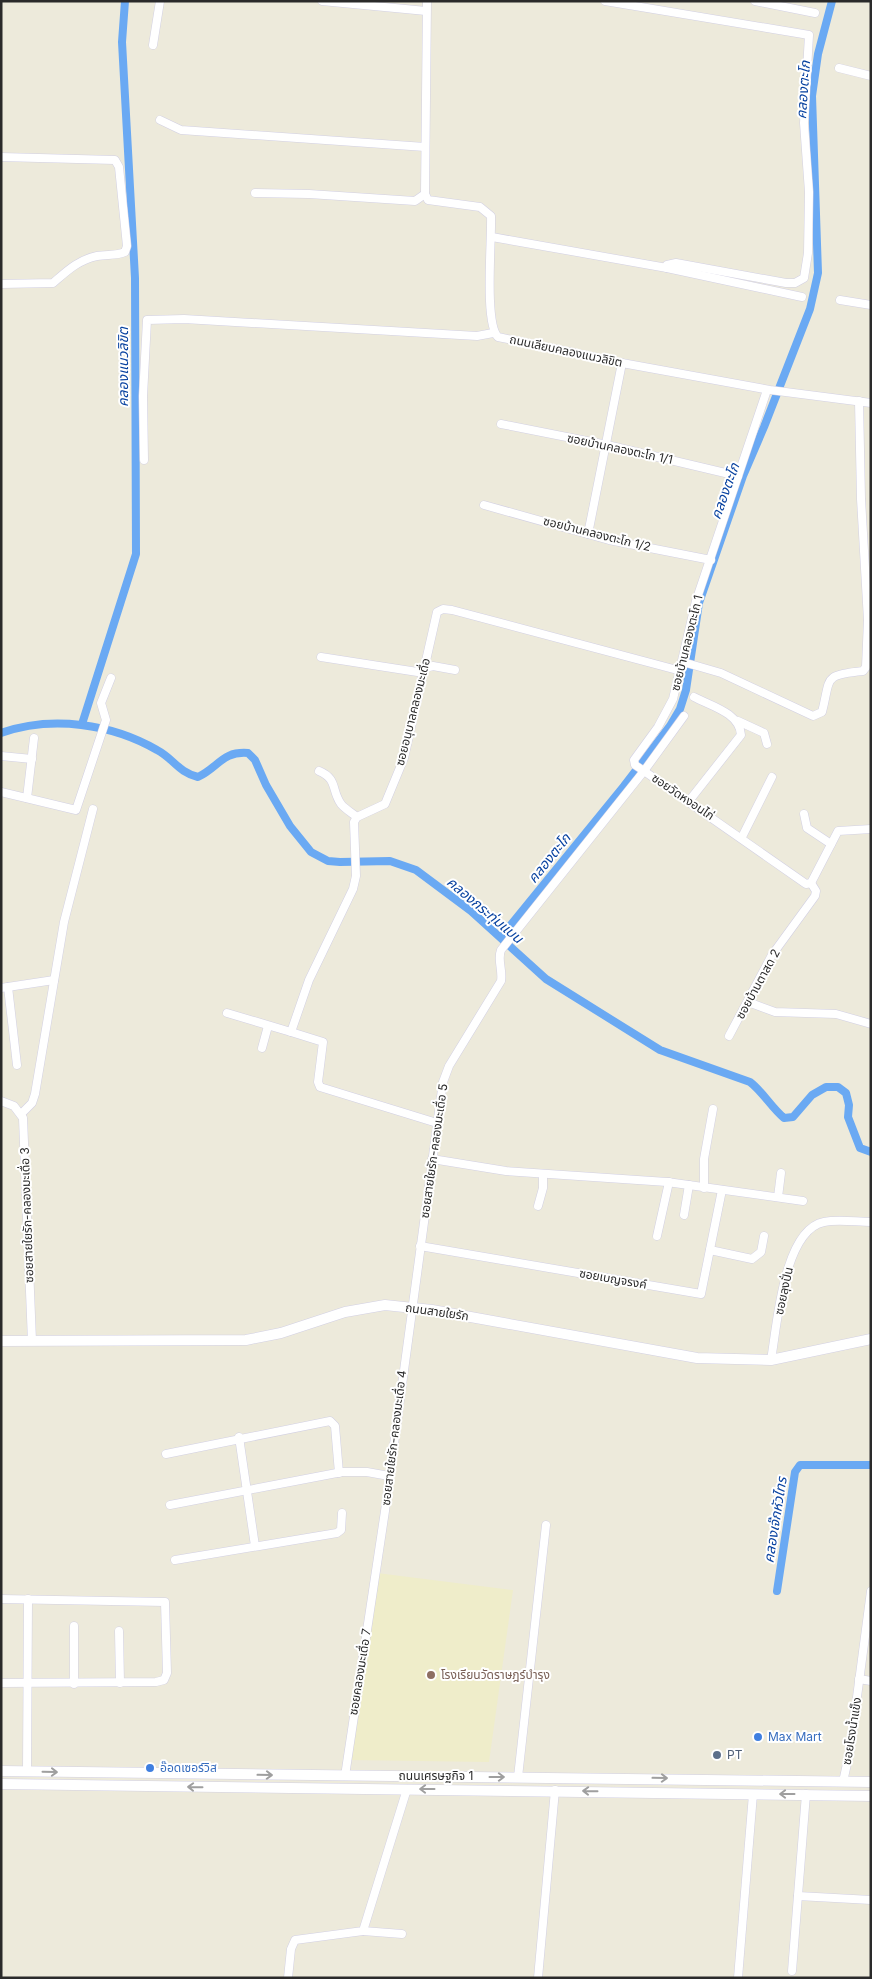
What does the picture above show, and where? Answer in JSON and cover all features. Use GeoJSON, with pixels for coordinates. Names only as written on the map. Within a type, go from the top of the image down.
{"type":"FeatureCollection","features":[{"type":"Feature","properties":{"kind":"main road","name":"ถนนสายใยรัก"},"geometry":{"type":"LineString","coordinates":[[1,1341],[246,1340],[281,1333],[345,1312],[385,1305],[432,1310],[697,1358],[772,1360],[871,1340]]}},
{"type":"Feature","properties":{"kind":"main road","name":"ถนนเศรษฐกิจ 1"},"geometry":{"type":"LineString","coordinates":[[1,1771],[871,1782]]}},
{"type":"Feature","properties":{"kind":"main road"},"geometry":{"type":"LineString","coordinates":[[243,1775],[243,1788]]}},
{"type":"Feature","properties":{"kind":"main road","name":"ถนนเศรษฐกิจ 1"},"geometry":{"type":"LineString","coordinates":[[1,1784],[555,1790],[871,1796]]}},
{"type":"Feature","properties":{"kind":"street"},"geometry":{"type":"LineString","coordinates":[[153,45],[160,1]]}},
{"type":"Feature","properties":{"kind":"street"},"geometry":{"type":"LineString","coordinates":[[322,1],[426,11]]}},
{"type":"Feature","properties":{"kind":"street"},"geometry":{"type":"LineString","coordinates":[[255,193],[309,194],[415,201],[425,194],[427,1]]}},
{"type":"Feature","properties":{"kind":"street"},"geometry":{"type":"LineString","coordinates":[[605,1],[806,33],[809,38],[804,123],[809,192],[808,253],[804,278],[795,283],[676,264],[668,265],[667,268]]}},
{"type":"Feature","properties":{"kind":"street"},"geometry":{"type":"LineString","coordinates":[[755,1],[815,13]]}},
{"type":"Feature","properties":{"kind":"street"},"geometry":{"type":"LineString","coordinates":[[839,68],[871,76]]}},
{"type":"Feature","properties":{"kind":"street"},"geometry":{"type":"LineString","coordinates":[[160,120],[181,130],[425,147]]}},
{"type":"Feature","properties":{"kind":"street"},"geometry":{"type":"LineString","coordinates":[[1,157],[115,160],[119,168],[127,246],[125,252],[120,255],[98,256],[72,266],[53,283],[1,284]]}},
{"type":"Feature","properties":{"kind":"street","name":"ถนนเลียบคลองแนวลิขิต"},"geometry":{"type":"LineString","coordinates":[[425,194],[428,200],[480,207],[491,216],[490,304],[493,333],[498,337],[622,364],[769,390],[871,403]]}},
{"type":"Feature","properties":{"kind":"street"},"geometry":{"type":"LineString","coordinates":[[492,236],[667,268],[802,297]]}},
{"type":"Feature","properties":{"kind":"street"},"geometry":{"type":"LineString","coordinates":[[840,300],[871,305]]}},
{"type":"Feature","properties":{"kind":"street"},"geometry":{"type":"LineString","coordinates":[[144,460],[143,396],[147,320],[193,320],[477,336],[493,333]]}},
{"type":"Feature","properties":{"kind":"street"},"geometry":{"type":"LineString","coordinates":[[588,534],[622,364]]}},
{"type":"Feature","properties":{"kind":"street","name":"ซอยบ้านคลองตะโก 1"},"geometry":{"type":"LineString","coordinates":[[641,768],[634,760],[658,727],[673,699],[684,663],[696,600],[769,390]]}},
{"type":"Feature","properties":{"kind":"street"},"geometry":{"type":"LineString","coordinates":[[684,663],[721,673],[813,716],[822,712],[826,684],[834,676],[863,671],[866,667],[868,620],[858,401]]}},
{"type":"Feature","properties":{"kind":"street","name":"ซอยบ้านคลองตะโก 1/1"},"geometry":{"type":"LineString","coordinates":[[501,424],[607,445],[738,476]]}},
{"type":"Feature","properties":{"kind":"street","name":"ซอยบ้านคลองตะโก 1/2"},"geometry":{"type":"LineString","coordinates":[[484,505],[588,534],[711,560]]}},
{"type":"Feature","properties":{"kind":"street","name":"ซอยอนุบาลคลองมะเดื่อ"},"geometry":{"type":"LineString","coordinates":[[357,817],[385,804],[392,792],[404,758],[435,616],[437,612],[443,609],[681,671]]}},
{"type":"Feature","properties":{"kind":"street"},"geometry":{"type":"LineString","coordinates":[[321,657],[424,671],[433,666],[455,670]]}},
{"type":"Feature","properties":{"kind":"street"},"geometry":{"type":"LineString","coordinates":[[1,792],[76,810],[106,720],[101,703],[112,678]]}},
{"type":"Feature","properties":{"kind":"street"},"geometry":{"type":"LineString","coordinates":[[694,697],[764,733],[767,744]]}},
{"type":"Feature","properties":{"kind":"street"},"geometry":{"type":"LineString","coordinates":[[641,768],[684,716]]}},
{"type":"Feature","properties":{"kind":"street"},"geometry":{"type":"LineString","coordinates":[[689,801],[741,735],[738,721]]}},
{"type":"Feature","properties":{"kind":"street"},"geometry":{"type":"LineString","coordinates":[[27,798],[34,738]]}},
{"type":"Feature","properties":{"kind":"street"},"geometry":{"type":"LineString","coordinates":[[1,756],[32,759]]}},
{"type":"Feature","properties":{"kind":"street","name":"ซอยวัดหงอนไก่"},"geometry":{"type":"LineString","coordinates":[[501,950],[641,768],[742,837],[806,884],[811,883]]}},
{"type":"Feature","properties":{"kind":"street"},"geometry":{"type":"LineString","coordinates":[[291,1032],[309,980],[348,903],[356,876],[353,827],[357,817],[339,802],[334,783],[326,774],[319,771]]}},
{"type":"Feature","properties":{"kind":"street"},"geometry":{"type":"LineString","coordinates":[[742,837],[772,777]]}},
{"type":"Feature","properties":{"kind":"street"},"geometry":{"type":"LineString","coordinates":[[1,1102],[14,1106],[21,1114],[32,1103],[35,1094],[64,922],[93,809]]}},
{"type":"Feature","properties":{"kind":"street"},"geometry":{"type":"LineString","coordinates":[[804,814],[807,828],[831,844]]}},
{"type":"Feature","properties":{"kind":"street"},"geometry":{"type":"LineString","coordinates":[[811,883],[840,829],[871,829]]}},
{"type":"Feature","properties":{"kind":"street","name":"ซอยบ้านตาสด 2"},"geometry":{"type":"LineString","coordinates":[[729,1036],[772,955],[815,896],[816,891],[811,883]]}},
{"type":"Feature","properties":{"kind":"street","name":"ซอยสายใยรัก-คลองมะเดื่อ 5"},"geometry":{"type":"LineString","coordinates":[[411,1308],[443,1082],[449,1066],[500,981],[503,971],[499,956],[501,950]]}},
{"type":"Feature","properties":{"kind":"street"},"geometry":{"type":"LineString","coordinates":[[17,1065],[4,987],[54,980]]}},
{"type":"Feature","properties":{"kind":"street"},"geometry":{"type":"LineString","coordinates":[[748,1002],[775,1012],[836,1014],[871,1024]]}},
{"type":"Feature","properties":{"kind":"street"},"geometry":{"type":"LineString","coordinates":[[227,1013],[323,1042],[318,1082],[320,1088],[437,1123]]}},
{"type":"Feature","properties":{"kind":"street"},"geometry":{"type":"LineString","coordinates":[[262,1048],[268,1026]]}},
{"type":"Feature","properties":{"kind":"street"},"geometry":{"type":"LineString","coordinates":[[704,1188],[704,1159],[713,1109]]}},
{"type":"Feature","properties":{"kind":"street","name":"ซอยสายใยรัก-คลองมะเดื่อ 3"},"geometry":{"type":"LineString","coordinates":[[21,1114],[32,1341]]}},
{"type":"Feature","properties":{"kind":"street"},"geometry":{"type":"LineString","coordinates":[[432,1159],[544,1174],[669,1182],[803,1201]]}},
{"type":"Feature","properties":{"kind":"street"},"geometry":{"type":"LineString","coordinates":[[778,1197],[781,1173]]}},
{"type":"Feature","properties":{"kind":"street"},"geometry":{"type":"LineString","coordinates":[[538,1206],[543,1188],[544,1174]]}},
{"type":"Feature","properties":{"kind":"street"},"geometry":{"type":"LineString","coordinates":[[657,1236],[669,1182]]}},
{"type":"Feature","properties":{"kind":"street"},"geometry":{"type":"LineString","coordinates":[[684,1215],[689,1185]]}},
{"type":"Feature","properties":{"kind":"street","name":"ซอยเบญจรงค์"},"geometry":{"type":"LineString","coordinates":[[420,1246],[699,1294],[702,1292],[722,1190]]}},
{"type":"Feature","properties":{"kind":"street","name":"ซอยลุงปั่น"},"geometry":{"type":"LineString","coordinates":[[772,1360],[789,1265],[804,1236],[824,1222],[871,1222]]}},
{"type":"Feature","properties":{"kind":"street"},"geometry":{"type":"LineString","coordinates":[[710,1250],[752,1259],[761,1252],[764,1236]]}},
{"type":"Feature","properties":{"kind":"street","name":"ซอยสายใยรัก-คลองมะเดื่อ 4"},"geometry":{"type":"LineString","coordinates":[[376,1569],[411,1308]]}},
{"type":"Feature","properties":{"kind":"street"},"geometry":{"type":"LineString","coordinates":[[166,1454],[239,1437],[330,1421],[336,1426],[339,1473]]}},
{"type":"Feature","properties":{"kind":"street"},"geometry":{"type":"LineString","coordinates":[[239,1437],[255,1546]]}},
{"type":"Feature","properties":{"kind":"street"},"geometry":{"type":"LineString","coordinates":[[170,1505],[339,1473],[367,1472],[389,1476]]}},
{"type":"Feature","properties":{"kind":"street"},"geometry":{"type":"LineString","coordinates":[[175,1560],[336,1532],[341,1530],[342,1513]]}},
{"type":"Feature","properties":{"kind":"street"},"geometry":{"type":"LineString","coordinates":[[518,1777],[546,1525]]}},
{"type":"Feature","properties":{"kind":"street","name":"ซอยคลองมะเดื่อ 7"},"geometry":{"type":"LineString","coordinates":[[345,1776],[376,1569]]}},
{"type":"Feature","properties":{"kind":"street","name":"ซอยโรงน้ำแข็ง"},"geometry":{"type":"LineString","coordinates":[[843,1782],[868,1633],[871,1591]]}},
{"type":"Feature","properties":{"kind":"street"},"geometry":{"type":"LineString","coordinates":[[1,1599],[165,1602],[166,1678],[161,1682],[1,1683]]}},
{"type":"Feature","properties":{"kind":"street"},"geometry":{"type":"LineString","coordinates":[[27,1771],[26,1683],[28,1599]]}},
{"type":"Feature","properties":{"kind":"street"},"geometry":{"type":"LineString","coordinates":[[74,1626],[74,1684]]}},
{"type":"Feature","properties":{"kind":"street"},"geometry":{"type":"LineString","coordinates":[[119,1631],[120,1683]]}},
{"type":"Feature","properties":{"kind":"street"},"geometry":{"type":"LineString","coordinates":[[859,1679],[871,1681]]}},
{"type":"Feature","properties":{"kind":"street"},"geometry":{"type":"LineString","coordinates":[[363,1930],[407,1789]]}},
{"type":"Feature","properties":{"kind":"street"},"geometry":{"type":"LineString","coordinates":[[538,1978],[555,1790]]}},
{"type":"Feature","properties":{"kind":"street"},"geometry":{"type":"LineString","coordinates":[[738,1978],[753,1794]]}},
{"type":"Feature","properties":{"kind":"street"},"geometry":{"type":"LineString","coordinates":[[792,1971],[806,1794]]}},
{"type":"Feature","properties":{"kind":"street"},"geometry":{"type":"LineString","coordinates":[[798,1896],[871,1900]]}},
{"type":"Feature","properties":{"kind":"street"},"geometry":{"type":"LineString","coordinates":[[288,1978],[291,1949],[295,1940],[363,1930],[402,1934]]}},
{"type":"Feature","properties":{"kind":"shaded area","name":"โรงเรียนวัดราษฎร์บํารุง"},"geometry":{"type":"Polygon","coordinates":[[[377,1573],[513,1590],[489,1762],[349,1760],[377,1573]]]}},
{"type":"Feature","properties":{"kind":"waterway","name":"คลองแนวลิขิต"},"geometry":{"type":"LineString","coordinates":[[82,724],[136,554],[135,278],[122,42],[125,1]]}},
{"type":"Feature","properties":{"kind":"waterway","name":"คลองตะโก"},"geometry":{"type":"LineString","coordinates":[[501,937],[624,786],[670,726],[680,709],[686,690],[699,603],[743,476],[810,309],[818,273],[812,96],[818,54],[832,1]]}},
{"type":"Feature","properties":{"kind":"waterway","name":"คลองกระทุ่มแบน"},"geometry":{"type":"LineString","coordinates":[[1,733],[20,727],[41,724],[81,725],[101,728],[139,741],[157,750],[181,769],[198,777],[232,754],[248,753],[255,760],[266,785],[290,826],[311,852],[328,861],[390,861],[416,870],[471,911],[546,979],[660,1050],[750,1082],[784,1118],[793,1117],[812,1095],[826,1087],[838,1087],[846,1093],[849,1105],[848,1117],[860,1148],[871,1152]]}},
{"type":"Feature","properties":{"kind":"waterway","name":"คลองเจ๊กหัวไทร"},"geometry":{"type":"LineString","coordinates":[[777,1591],[795,1472],[800,1465],[871,1465]]}},
{"type":"Feature","properties":{"kind":"place","name":"โรงเรียนวัดราษฎร์บํารุง"},"geometry":{"type":"Point","coordinates":[431,1675]}},
{"type":"Feature","properties":{"kind":"place","name":"Max Mart"},"geometry":{"type":"Point","coordinates":[758,1737]}},
{"type":"Feature","properties":{"kind":"place","name":"PT"},"geometry":{"type":"Point","coordinates":[717,1755]}},
{"type":"Feature","properties":{"kind":"place","name":"อ๊อดเซอร์วิส"},"geometry":{"type":"Point","coordinates":[150,1768]}}]}
